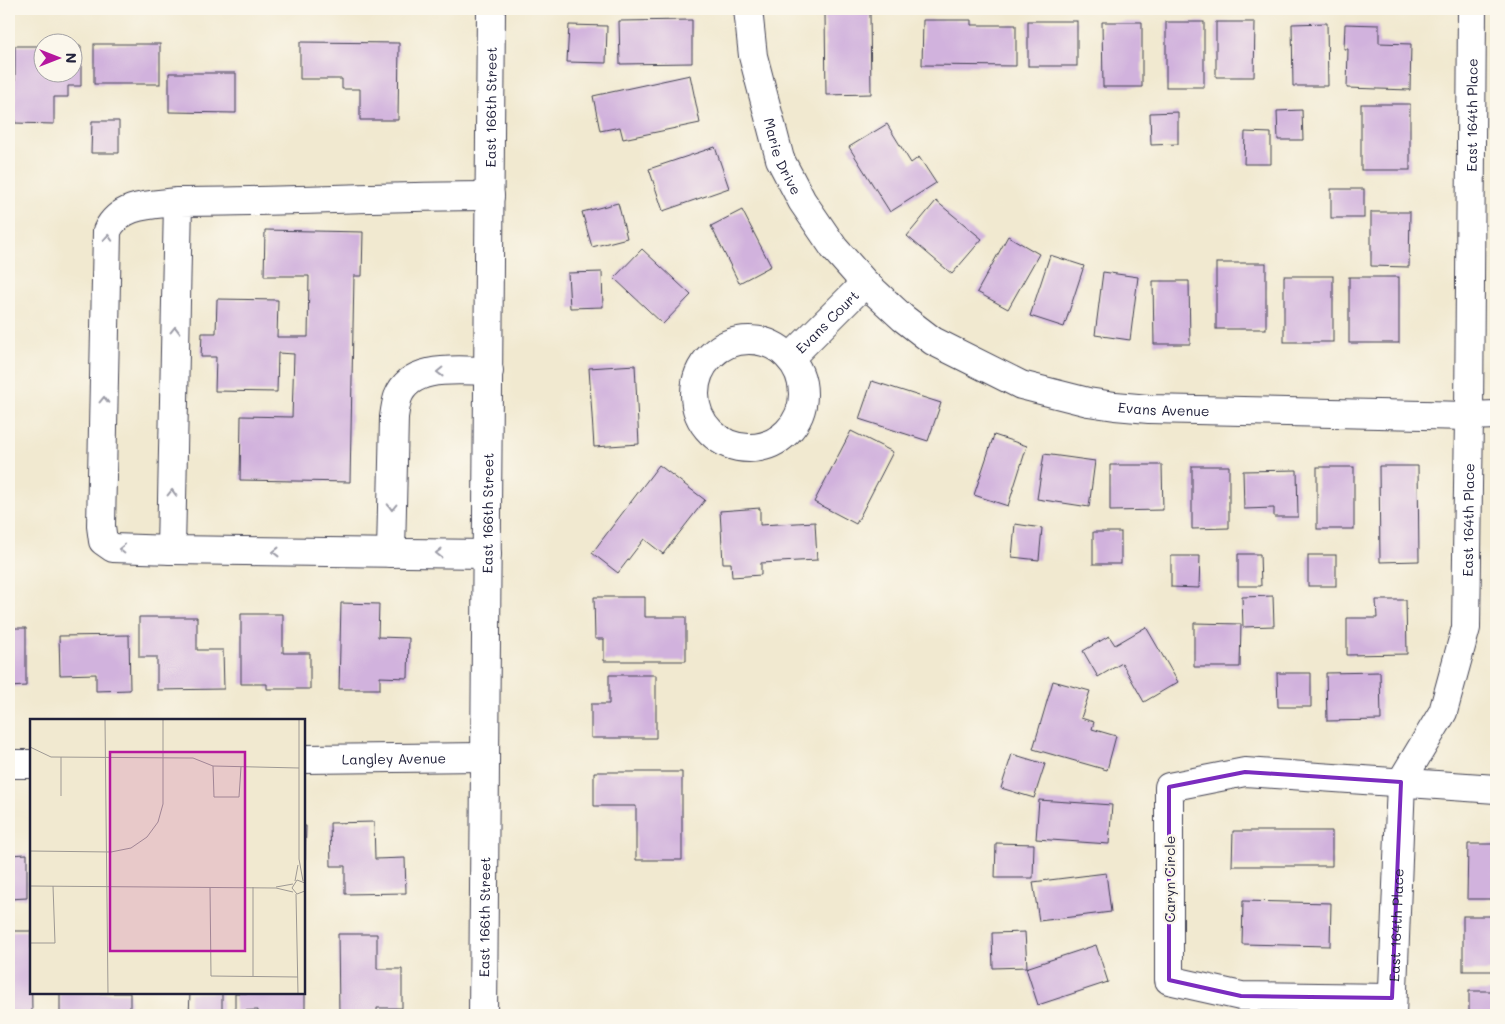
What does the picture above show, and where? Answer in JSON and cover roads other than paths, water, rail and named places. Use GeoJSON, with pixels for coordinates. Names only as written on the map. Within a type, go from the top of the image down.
{"type":"FeatureCollection","features":[{"type":"Feature","properties":{"kind":"street","name":"East 166th Street"},"geometry":{"type":"LineString","coordinates":[[483,1015],[491,9]]}},
{"type":"Feature","properties":{"kind":"street","name":"Marie Drive"},"geometry":{"type":"LineString","coordinates":[[748,9],[753,56],[780,159],[802,201],[834,248],[865,283]]}},
{"type":"Feature","properties":{"kind":"street","name":"East 164th Place"},"geometry":{"type":"LineString","coordinates":[[1392,1007],[1401,782],[1443,712],[1466,628],[1472,9]]}},
{"type":"Feature","properties":{"kind":"street"},"geometry":{"type":"LineString","coordinates":[[487,554],[113,548],[103,542],[101,526],[107,230],[112,222],[133,208],[178,202],[270,202],[414,196],[490,196]]}},
{"type":"Feature","properties":{"kind":"street"},"geometry":{"type":"LineString","coordinates":[[171,550],[178,202]]}},
{"type":"Feature","properties":{"kind":"street","name":"Evans Court"},"geometry":{"type":"LineString","coordinates":[[790,358],[865,283]]}},
{"type":"Feature","properties":{"kind":"street","name":"Evans Avenue"},"geometry":{"type":"LineString","coordinates":[[865,283],[903,318],[933,341],[1021,385],[1088,402],[1149,409],[1496,415]]}},
{"type":"Feature","properties":{"kind":"street"},"geometry":{"type":"LineString","coordinates":[[391,553],[394,417],[398,396],[410,380],[429,372],[489,371]]}},
{"type":"Feature","properties":{"kind":"street","name":"Langley Avenue"},"geometry":{"type":"LineString","coordinates":[[305,759],[484,757]]}},
{"type":"Feature","properties":{"kind":"street"},"geometry":{"type":"LineString","coordinates":[[9,764],[30,764]]}},
{"type":"Feature","properties":{"kind":"street","name":"Caryn Circle"},"geometry":{"type":"LineString","coordinates":[[1392,1007],[1240,996],[1169,980],[1169,787],[1245,772],[1401,782]]}},
{"type":"Feature","properties":{"kind":"street"},"geometry":{"type":"LineString","coordinates":[[1401,782],[1496,789]]}}]}
